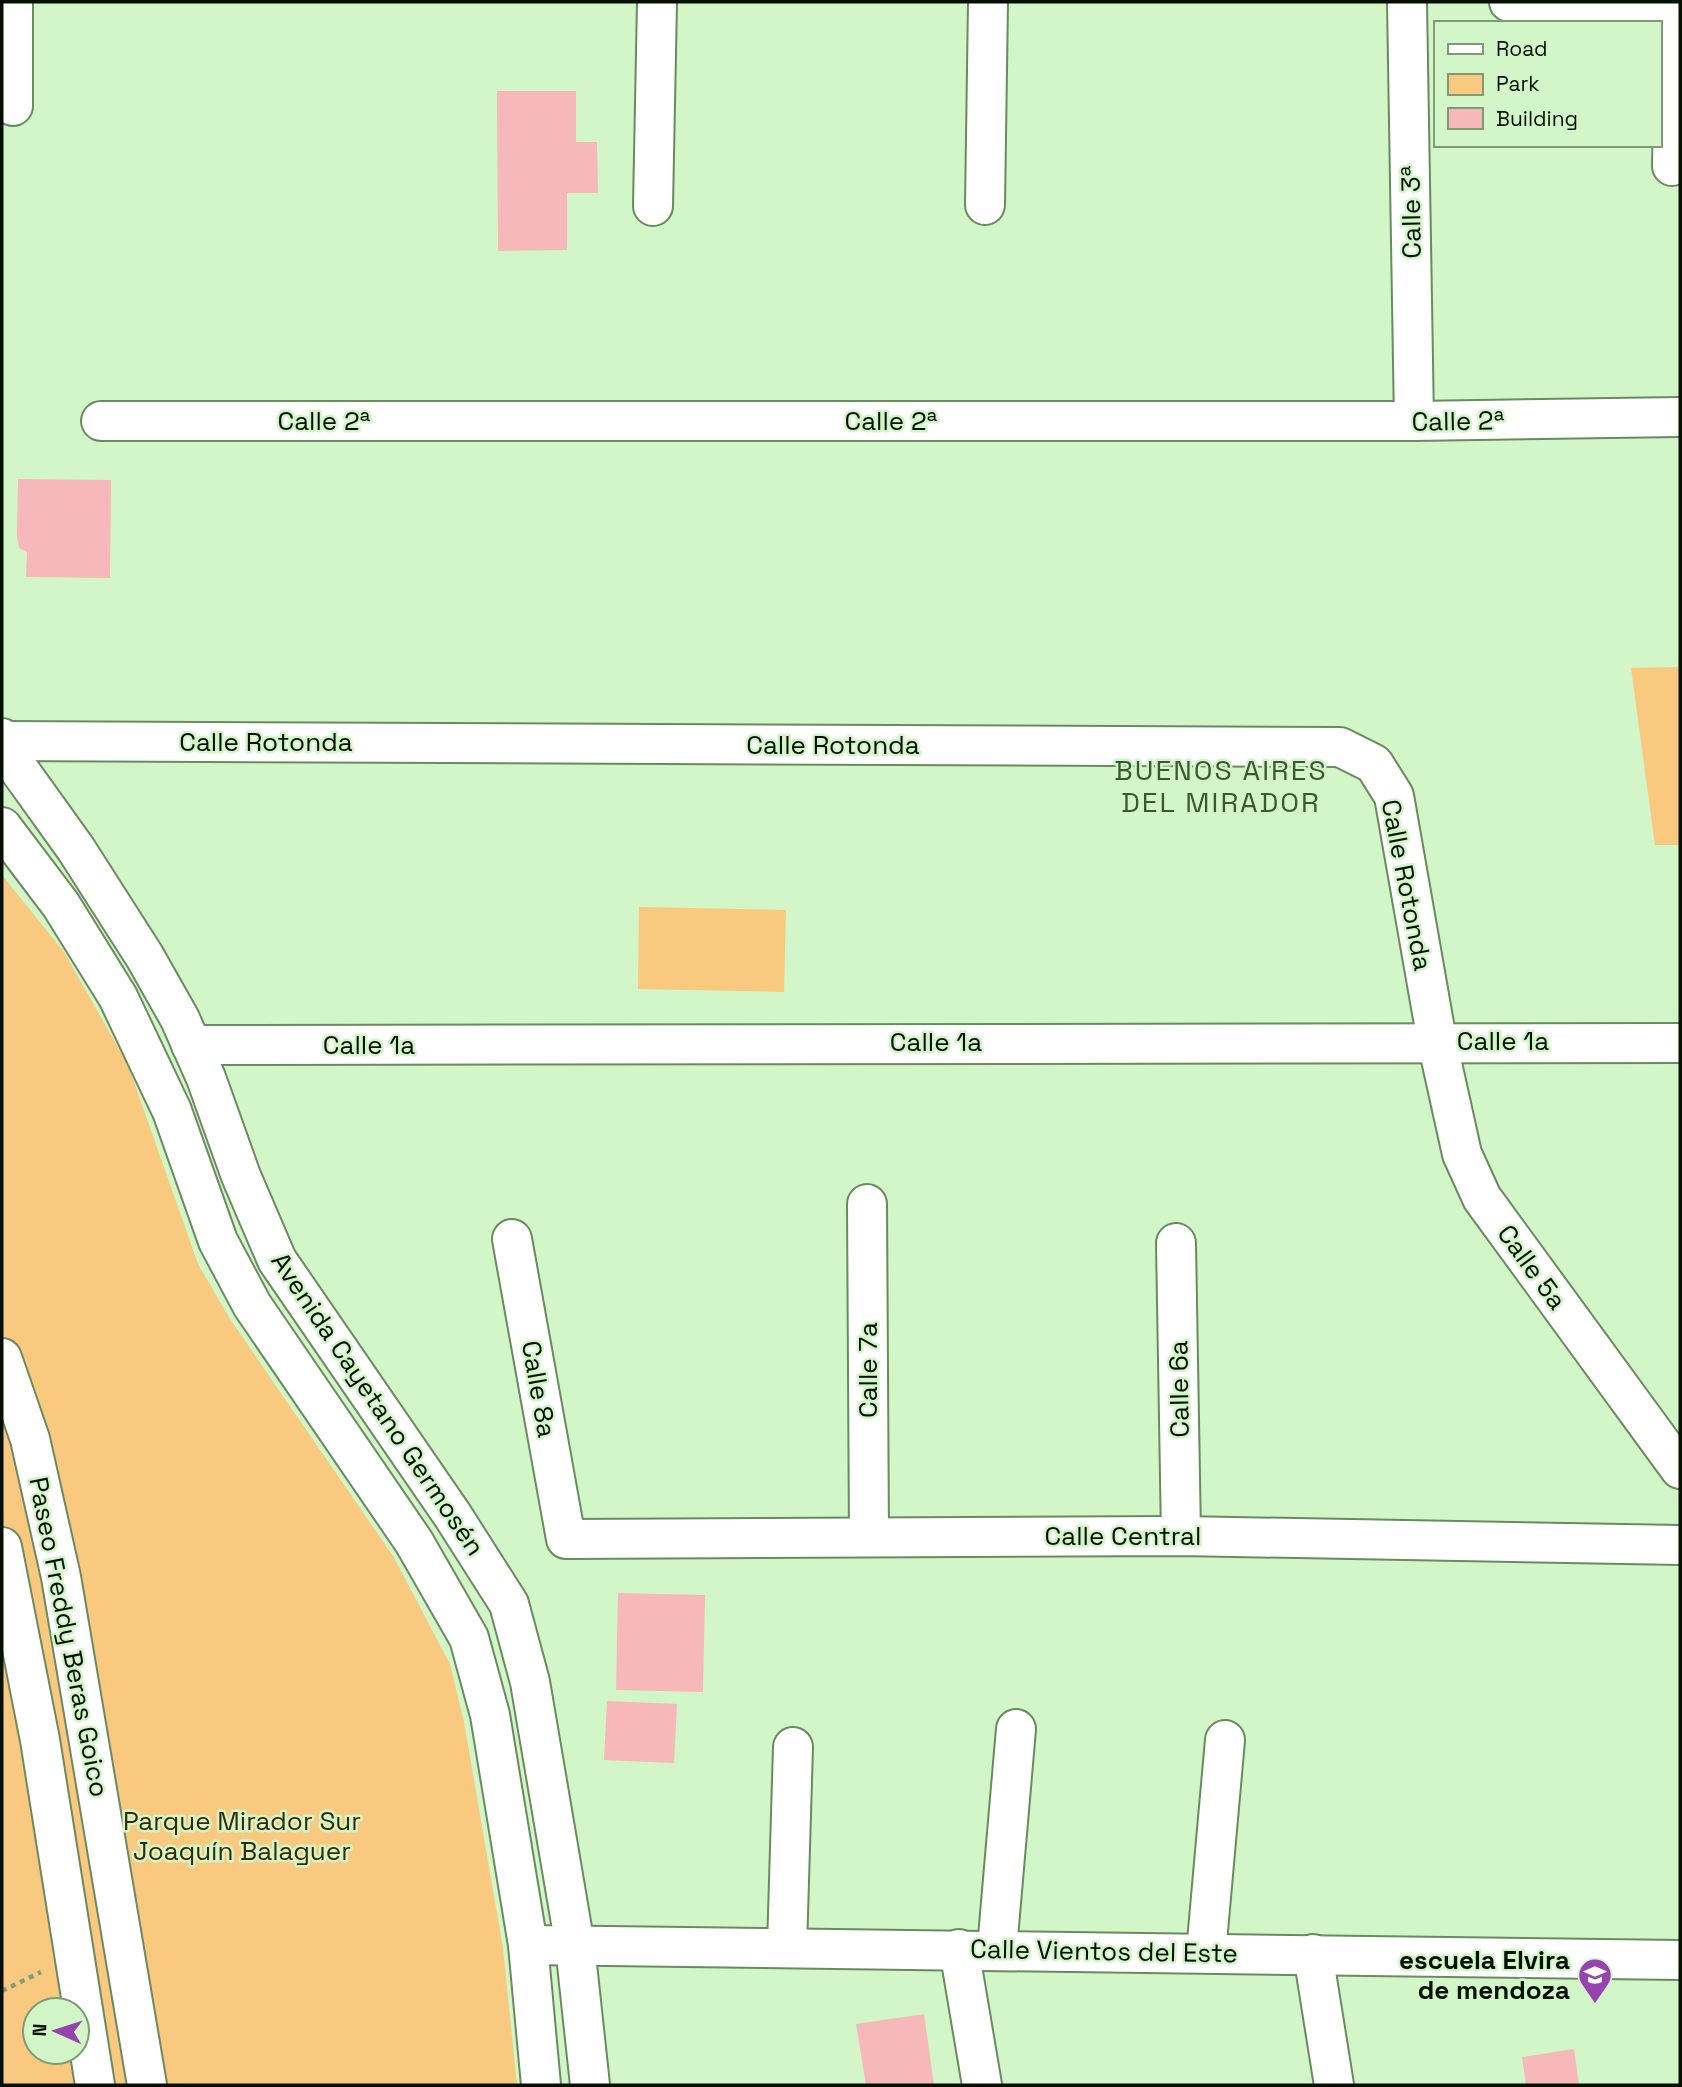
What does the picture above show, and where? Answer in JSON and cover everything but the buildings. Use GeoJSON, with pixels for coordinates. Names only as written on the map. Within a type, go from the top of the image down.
{"type":"FeatureCollection","features":[{"type":"Feature","properties":{"kind":"street"},"geometry":{"type":"LineString","coordinates":[[13,2],[13,106]]}},
{"type":"Feature","properties":{"kind":"street"},"geometry":{"type":"LineString","coordinates":[[653,206],[657,2]]}},
{"type":"Feature","properties":{"kind":"street"},"geometry":{"type":"LineString","coordinates":[[985,205],[988,2]]}},
{"type":"Feature","properties":{"kind":"street","name":"Calle 3ª"},"geometry":{"type":"LineString","coordinates":[[1408,2],[1415,421]]}},
{"type":"Feature","properties":{"kind":"street"},"geometry":{"type":"LineString","coordinates":[[1509,2],[1677,3],[1672,166]]}},
{"type":"Feature","properties":{"kind":"street","name":"Calle 2ª"},"geometry":{"type":"LineString","coordinates":[[101,421],[1415,421],[1680,417]]}},
{"type":"Feature","properties":{"kind":"street","name":"Calle Rotonda"},"geometry":{"type":"LineString","coordinates":[[2,740],[1340,747],[1374,764],[1394,796],[1437,1041]]}},
{"type":"Feature","properties":{"kind":"street","name":"Avenida Cayetano Germosén"},"geometry":{"type":"LineString","coordinates":[[2,740],[10,757],[76,849],[145,957],[180,1019],[277,1260],[453,1516],[509,1604],[530,1682],[575,1945],[590,2085]]}},
{"type":"Feature","properties":{"kind":"street","name":"Avenida Cayetano Germosén"},"geometry":{"type":"LineString","coordinates":[[2,827],[61,905],[118,998],[172,1111],[218,1241],[252,1305],[414,1542],[469,1638],[490,1715],[528,1945],[541,2085]]}},
{"type":"Feature","properties":{"kind":"street","name":"Calle 5a"},"geometry":{"type":"LineString","coordinates":[[1437,1041],[1462,1153],[1482,1198],[1680,1469]]}},
{"type":"Feature","properties":{"kind":"street","name":"Calle 1a"},"geometry":{"type":"LineString","coordinates":[[191,1045],[1680,1042]]}},
{"type":"Feature","properties":{"kind":"street","name":"Calle 7a"},"geometry":{"type":"LineString","coordinates":[[867,1205],[869,1536]]}},
{"type":"Feature","properties":{"kind":"street","name":"Calle 8a"},"geometry":{"type":"LineString","coordinates":[[512,1239],[566,1539]]}},
{"type":"Feature","properties":{"kind":"street","name":"Calle 6a"},"geometry":{"type":"LineString","coordinates":[[1176,1243],[1181,1536]]}},
{"type":"Feature","properties":{"kind":"street","name":"Paseo Freddy Beras Goico"},"geometry":{"type":"LineString","coordinates":[[2,1358],[30,1439],[61,1577],[147,2085]]}},
{"type":"Feature","properties":{"kind":"street","name":"Calle Central"},"geometry":{"type":"LineString","coordinates":[[566,1539],[1181,1536],[1680,1545]]}},
{"type":"Feature","properties":{"kind":"street","name":"Paseo Freddy Beras Goico"},"geometry":{"type":"LineString","coordinates":[[2,1547],[40,1740],[95,2085]]}},
{"type":"Feature","properties":{"kind":"street"},"geometry":{"type":"LineString","coordinates":[[997,1949],[1016,1729]]}},
{"type":"Feature","properties":{"kind":"street"},"geometry":{"type":"LineString","coordinates":[[1206,1953],[1225,1740]]}},
{"type":"Feature","properties":{"kind":"street"},"geometry":{"type":"LineString","coordinates":[[787,1948],[793,1747]]}},
{"type":"Feature","properties":{"kind":"street","name":"Calle Vientos del Este"},"geometry":{"type":"LineString","coordinates":[[528,1945],[997,1949],[1680,1960]]}},
{"type":"Feature","properties":{"kind":"street"},"geometry":{"type":"LineString","coordinates":[[958,1949],[982,2085]]}},
{"type":"Feature","properties":{"kind":"street"},"geometry":{"type":"LineString","coordinates":[[1313,1954],[1334,2085]]}},
{"type":"Feature","properties":{"kind":"path"},"geometry":{"type":"LineString","coordinates":[[2,1991],[45,1970]]}},
{"type":"Feature","properties":{"kind":"green space"},"geometry":{"type":"Polygon","coordinates":[[[1680,667],[1680,845],[1655,845],[1631,668],[1680,667]]]}},
{"type":"Feature","properties":{"kind":"green space","name":"Parque Mirador Sur Joaquín Balaguer"},"geometry":{"type":"Polygon","coordinates":[[[2,875],[64,952],[128,1065],[198,1264],[230,1319],[393,1556],[450,1664],[464,1722],[503,1948],[517,2085],[2,2085],[2,875]]]}},
{"type":"Feature","properties":{"kind":"green space"},"geometry":{"type":"Polygon","coordinates":[[[639,907],[786,910],[784,992],[638,989],[639,907]]]}},
{"type":"Feature","properties":{"kind":"place","name":"escuela Elvira de mendoza"},"geometry":{"type":"Point","coordinates":[1595,2005]}},
{"type":"Feature","properties":{"kind":"district","name":"BUENOS AIRES DEL MIRADOR"},"geometry":{"type":"Point","coordinates":[1221,786]}}]}
